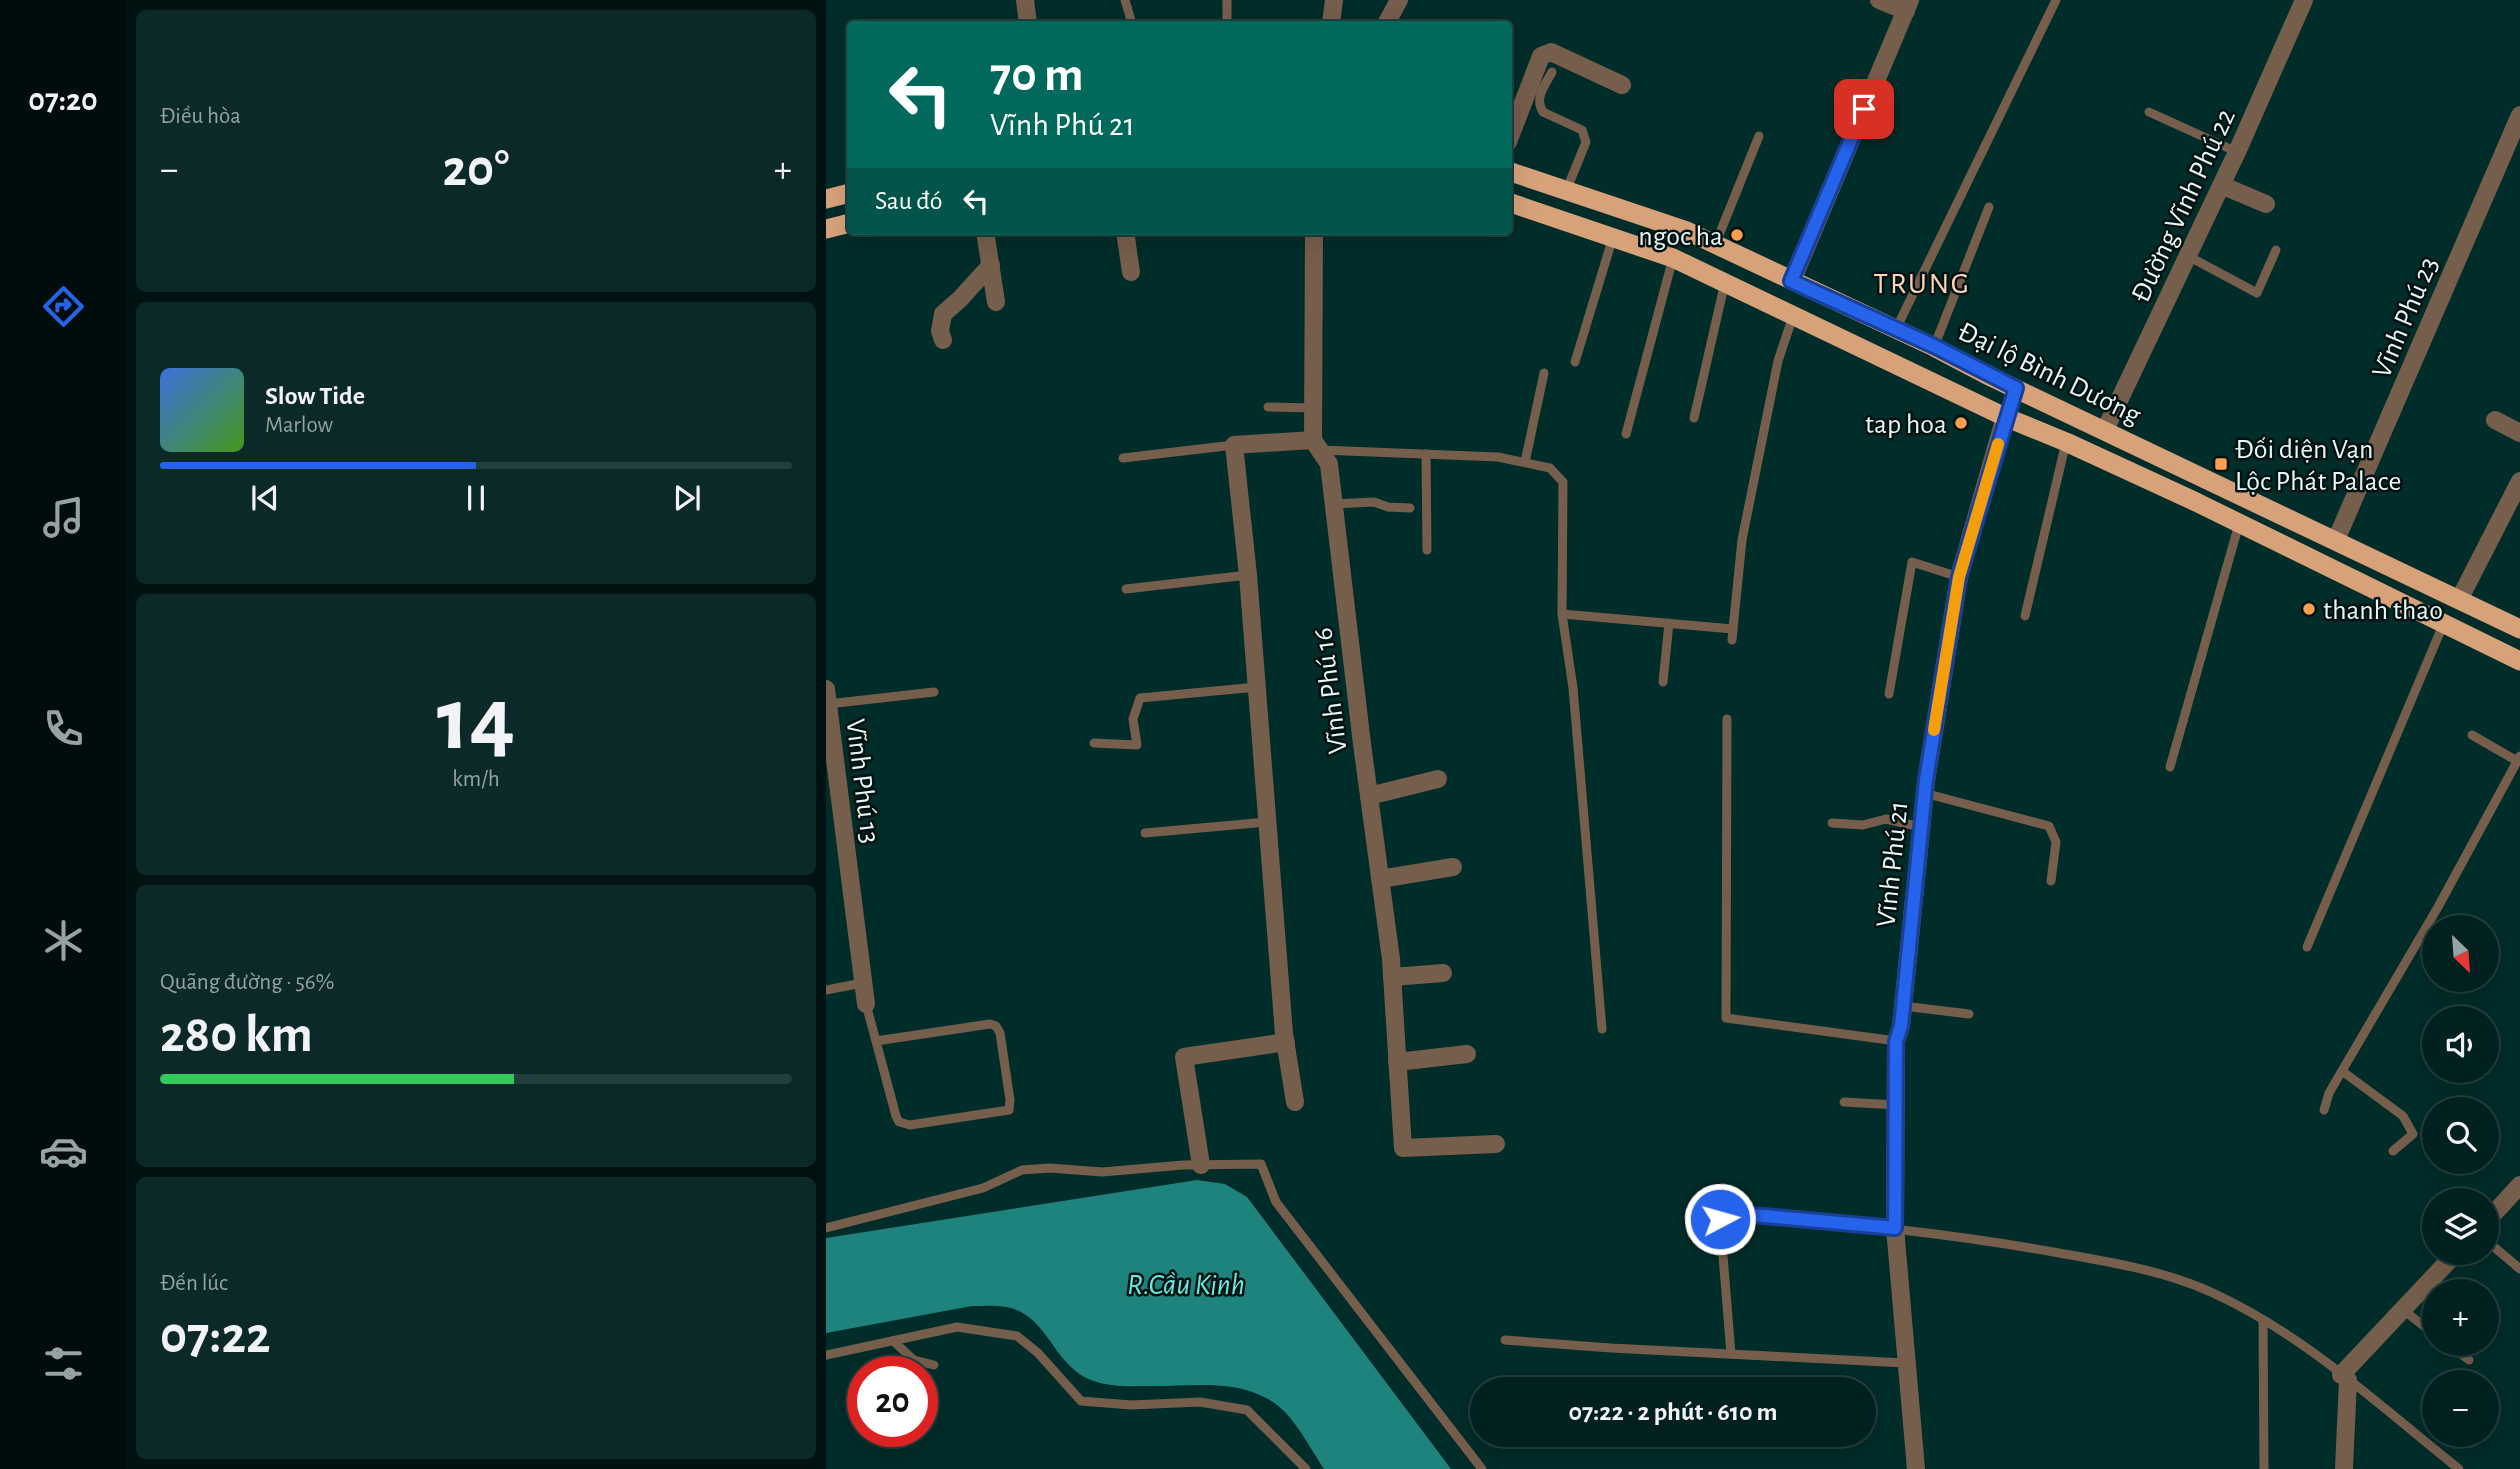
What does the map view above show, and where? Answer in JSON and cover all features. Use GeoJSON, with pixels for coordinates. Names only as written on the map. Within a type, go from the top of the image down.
{"type":"FeatureCollection","features":[{"type":"Feature","properties":{"kind":"highway","name":"Đại lộ Bình Dương"},"geometry":{"type":"LineString","coordinates":[[1512,172],[1686,231],[1934,346],[2016,388],[2520,629]]}},
{"type":"Feature","properties":{"kind":"highway"},"geometry":{"type":"LineString","coordinates":[[826,199],[847,194]]}},
{"type":"Feature","properties":{"kind":"highway","name":"Đại lộ Bình Dương"},"geometry":{"type":"LineString","coordinates":[[1512,203],[1672,258],[1725,282],[2006,417],[2066,442],[2239,524],[2520,662]]}},
{"type":"Feature","properties":{"kind":"highway"},"geometry":{"type":"LineString","coordinates":[[826,229],[847,224]]}},
{"type":"Feature","properties":{"kind":"highway"},"geometry":{"type":"LineString","coordinates":[[2006,417],[2016,388]]}},
{"type":"Feature","properties":{"kind":"street"},"geometry":{"type":"LineString","coordinates":[[1025,0],[1028,21]]}},
{"type":"Feature","properties":{"kind":"street"},"geometry":{"type":"LineString","coordinates":[[1332,21],[1335,0]]}},
{"type":"Feature","properties":{"kind":"street"},"geometry":{"type":"LineString","coordinates":[[1388,21],[1399,0]]}},
{"type":"Feature","properties":{"kind":"street"},"geometry":{"type":"LineString","coordinates":[[1791,281],[1908,6],[1879,0]]}},
{"type":"Feature","properties":{"kind":"street","name":"Đường Vĩnh Phú 22"},"geometry":{"type":"LineString","coordinates":[[2105,430],[2237,152],[2304,0]]}},
{"type":"Feature","properties":{"kind":"street"},"geometry":{"type":"LineString","coordinates":[[1512,132],[1541,56],[1551,52],[1622,85]]}},
{"type":"Feature","properties":{"kind":"street","name":"Vĩnh Phú 23"},"geometry":{"type":"LineString","coordinates":[[2336,540],[2520,115]]}},
{"type":"Feature","properties":{"kind":"street"},"geometry":{"type":"LineString","coordinates":[[2221,185],[2266,204]]}},
{"type":"Feature","properties":{"kind":"street"},"geometry":{"type":"LineString","coordinates":[[988,235],[996,302]]}},
{"type":"Feature","properties":{"kind":"street"},"geometry":{"type":"LineString","coordinates":[[1126,235],[1131,272]]}},
{"type":"Feature","properties":{"kind":"street","name":"Vĩnh Phú 16"},"geometry":{"type":"LineString","coordinates":[[1314,235],[1313,408],[1316,445],[1329,464],[1392,977],[1403,1148],[1496,1144]]}},
{"type":"Feature","properties":{"kind":"street"},"geometry":{"type":"LineString","coordinates":[[943,340],[940,331],[943,314],[990,265]]}},
{"type":"Feature","properties":{"kind":"street","name":"Vĩnh Phú 21"},"geometry":{"type":"LineString","coordinates":[[1916,1469],[1895,1228],[1896,1041],[1901,1026],[1924,793],[1959,577],[2006,417]]}},
{"type":"Feature","properties":{"kind":"street"},"geometry":{"type":"LineString","coordinates":[[2495,419],[2520,433]]}},
{"type":"Feature","properties":{"kind":"street"},"geometry":{"type":"LineString","coordinates":[[1295,1102],[1286,1042],[1248,575],[1234,445],[1316,445]]}},
{"type":"Feature","properties":{"kind":"street"},"geometry":{"type":"LineString","coordinates":[[2459,600],[2520,481]]}},
{"type":"Feature","properties":{"kind":"street","name":"Vĩnh Phú 13"},"geometry":{"type":"LineString","coordinates":[[827,696],[830,739],[866,1004]]}},
{"type":"Feature","properties":{"kind":"street"},"geometry":{"type":"LineString","coordinates":[[1368,796],[1438,779]]}},
{"type":"Feature","properties":{"kind":"street"},"geometry":{"type":"LineString","coordinates":[[1380,879],[1454,867]]}},
{"type":"Feature","properties":{"kind":"street"},"geometry":{"type":"LineString","coordinates":[[1392,977],[1443,973]]}},
{"type":"Feature","properties":{"kind":"street"},"geometry":{"type":"LineString","coordinates":[[1201,1165],[1184,1057],[1286,1042]]}},
{"type":"Feature","properties":{"kind":"street"},"geometry":{"type":"LineString","coordinates":[[1397,1062],[1467,1054]]}},
{"type":"Feature","properties":{"kind":"street"},"geometry":{"type":"LineString","coordinates":[[2499,1208],[2520,1185]]}},
{"type":"Feature","properties":{"kind":"street"},"geometry":{"type":"LineString","coordinates":[[2344,1469],[2344,1377],[2445,1265]]}},
{"type":"Feature","properties":{"kind":"lane"},"geometry":{"type":"LineString","coordinates":[[1125,0],[1131,21]]}},
{"type":"Feature","properties":{"kind":"lane"},"geometry":{"type":"LineString","coordinates":[[1227,0],[1227,21]]}},
{"type":"Feature","properties":{"kind":"lane"},"geometry":{"type":"LineString","coordinates":[[1896,329],[2056,0]]}},
{"type":"Feature","properties":{"kind":"lane"},"geometry":{"type":"LineString","coordinates":[[1552,72],[1539,96],[1539,106],[1543,112],[1582,130],[1586,142],[1566,191]]}},
{"type":"Feature","properties":{"kind":"lane"},"geometry":{"type":"LineString","coordinates":[[2149,112],[2237,152]]}},
{"type":"Feature","properties":{"kind":"lane"},"geometry":{"type":"LineString","coordinates":[[1715,246],[1759,136]]}},
{"type":"Feature","properties":{"kind":"lane"},"geometry":{"type":"LineString","coordinates":[[1934,346],[1989,207]]}},
{"type":"Feature","properties":{"kind":"lane"},"geometry":{"type":"LineString","coordinates":[[1575,362],[1613,237]]}},
{"type":"Feature","properties":{"kind":"lane"},"geometry":{"type":"LineString","coordinates":[[2188,256],[2257,293],[2276,250]]}},
{"type":"Feature","properties":{"kind":"lane"},"geometry":{"type":"LineString","coordinates":[[1626,434],[1672,258]]}},
{"type":"Feature","properties":{"kind":"lane"},"geometry":{"type":"LineString","coordinates":[[1694,418],[1725,282]]}},
{"type":"Feature","properties":{"kind":"lane"},"geometry":{"type":"LineString","coordinates":[[1732,640],[1742,540],[1778,361],[1793,314]]}},
{"type":"Feature","properties":{"kind":"lane"},"geometry":{"type":"LineString","coordinates":[[1524,462],[1544,373]]}},
{"type":"Feature","properties":{"kind":"lane"},"geometry":{"type":"LineString","coordinates":[[1268,407],[1313,408]]}},
{"type":"Feature","properties":{"kind":"lane"},"geometry":{"type":"LineString","coordinates":[[2025,616],[2066,442]]}},
{"type":"Feature","properties":{"kind":"lane"},"geometry":{"type":"LineString","coordinates":[[1123,458],[1234,445]]}},
{"type":"Feature","properties":{"kind":"lane"},"geometry":{"type":"LineString","coordinates":[[1316,445],[1498,457],[1550,468],[1563,482],[1562,614],[1573,688],[1602,1029]]}},
{"type":"Feature","properties":{"kind":"lane"},"geometry":{"type":"LineString","coordinates":[[1426,454],[1427,550]]}},
{"type":"Feature","properties":{"kind":"lane"},"geometry":{"type":"LineString","coordinates":[[1333,504],[1374,502],[1388,507],[1410,508]]}},
{"type":"Feature","properties":{"kind":"lane"},"geometry":{"type":"LineString","coordinates":[[2170,767],[2239,524]]}},
{"type":"Feature","properties":{"kind":"lane"},"geometry":{"type":"LineString","coordinates":[[1889,694],[1912,562],[1959,577]]}},
{"type":"Feature","properties":{"kind":"lane"},"geometry":{"type":"LineString","coordinates":[[1126,590],[1248,575]]}},
{"type":"Feature","properties":{"kind":"lane"},"geometry":{"type":"LineString","coordinates":[[1562,614],[1733,628]]}},
{"type":"Feature","properties":{"kind":"lane"},"geometry":{"type":"LineString","coordinates":[[1663,681],[1669,623]]}},
{"type":"Feature","properties":{"kind":"lane"},"geometry":{"type":"LineString","coordinates":[[2307,947],[2443,625]]}},
{"type":"Feature","properties":{"kind":"lane"},"geometry":{"type":"LineString","coordinates":[[1094,743],[1137,745],[1133,719],[1140,698],[1257,687]]}},
{"type":"Feature","properties":{"kind":"lane"},"geometry":{"type":"LineString","coordinates":[[827,696],[934,692]]}},
{"type":"Feature","properties":{"kind":"lane"},"geometry":{"type":"LineString","coordinates":[[1727,719],[1726,1018],[1896,1041]]}},
{"type":"Feature","properties":{"kind":"lane"},"geometry":{"type":"LineString","coordinates":[[2324,1110],[2329,1093],[2438,907],[2519,758],[2472,735]]}},
{"type":"Feature","properties":{"kind":"lane"},"geometry":{"type":"LineString","coordinates":[[1924,793],[2049,826],[2056,842],[2051,881]]}},
{"type":"Feature","properties":{"kind":"lane"},"geometry":{"type":"LineString","coordinates":[[1832,823],[1863,824],[1886,819],[1921,827]]}},
{"type":"Feature","properties":{"kind":"lane"},"geometry":{"type":"LineString","coordinates":[[1145,833],[1267,821]]}},
{"type":"Feature","properties":{"kind":"lane"},"geometry":{"type":"LineString","coordinates":[[826,989],[862,983]]}},
{"type":"Feature","properties":{"kind":"lane"},"geometry":{"type":"LineString","coordinates":[[866,1004],[896,1116],[904,1125],[1009,1111],[1011,1106],[1000,1032],[996,1026],[990,1024],[876,1041]]}},
{"type":"Feature","properties":{"kind":"lane"},"geometry":{"type":"LineString","coordinates":[[1903,1006],[1969,1014]]}},
{"type":"Feature","properties":{"kind":"lane"},"geometry":{"type":"LineString","coordinates":[[2342,1071],[2403,1116],[2413,1134],[2393,1151]]}},
{"type":"Feature","properties":{"kind":"lane"},"geometry":{"type":"LineString","coordinates":[[1844,1102],[1896,1105]]}},
{"type":"Feature","properties":{"kind":"lane"},"geometry":{"type":"LineString","coordinates":[[826,1228],[983,1188],[1021,1170],[1050,1168],[1102,1172],[1261,1164],[1276,1202],[1482,1469]]}},
{"type":"Feature","properties":{"kind":"lane"},"geometry":{"type":"LineString","coordinates":[[1731,1354],[1720,1219],[1732,1213],[1895,1228],[2058,1253],[2169,1278],[2211,1292],[2263,1320],[2301,1344],[2459,1469]]}},
{"type":"Feature","properties":{"kind":"lane"},"geometry":{"type":"LineString","coordinates":[[2499,1251],[2520,1269]]}},
{"type":"Feature","properties":{"kind":"lane"},"geometry":{"type":"LineString","coordinates":[[2402,1310],[2422,1325]]}},
{"type":"Feature","properties":{"kind":"lane"},"geometry":{"type":"LineString","coordinates":[[2263,1320],[2264,1469]]}},
{"type":"Feature","properties":{"kind":"lane"},"geometry":{"type":"LineString","coordinates":[[826,1355],[957,1327],[1017,1336],[1038,1353],[1081,1401],[1131,1405],[1200,1402],[1247,1410],[1306,1469]]}},
{"type":"Feature","properties":{"kind":"lane"},"geometry":{"type":"LineString","coordinates":[[893,1340],[910,1356]]}},
{"type":"Feature","properties":{"kind":"lane"},"geometry":{"type":"LineString","coordinates":[[1505,1340],[1905,1363]]}},
{"type":"Feature","properties":{"kind":"lane"},"geometry":{"type":"LineString","coordinates":[[2464,1356],[2469,1360]]}},
{"type":"Feature","properties":{"kind":"water","name":"R.Cầu Kinh"},"geometry":{"type":"Polygon","coordinates":[[[1197,1180],[1225,1184],[1247,1197],[1451,1469],[1324,1469],[1285,1412],[1256,1393],[1223,1386],[1122,1386],[1091,1380],[1070,1366],[1030,1318],[1008,1307],[972,1306],[826,1333],[826,1238],[1197,1180]]]}},
{"type":"Feature","properties":{"kind":"slow traffic"},"geometry":{"type":"LineString","coordinates":[[1934,730],[1959,577],[1998,444]]}},
{"type":"Feature","properties":{"kind":"place","name":"ngoc ha"},"geometry":{"type":"Point","coordinates":[1737,235]}},
{"type":"Feature","properties":{"kind":"place","name":"tap hoa"},"geometry":{"type":"Point","coordinates":[1961,423]}},
{"type":"Feature","properties":{"kind":"place","name":"Đối diện Vạn Lộc Phát Palace"},"geometry":{"type":"Point","coordinates":[2221,464]}},
{"type":"Feature","properties":{"kind":"place","name":"thanh thao"},"geometry":{"type":"Point","coordinates":[2309,609]}},
{"type":"Feature","properties":{"kind":"district","name":"TRUNG"},"geometry":{"type":"Point","coordinates":[1922,283]}},
{"type":"Feature","properties":{"kind":"route"},"geometry":{"type":"LineString","coordinates":[[1720,1219],[1732,1213],[1895,1228],[1896,1041],[1901,1026],[1926,780],[1959,577],[2016,388],[1934,346],[1791,281],[1864,109]]}}]}
